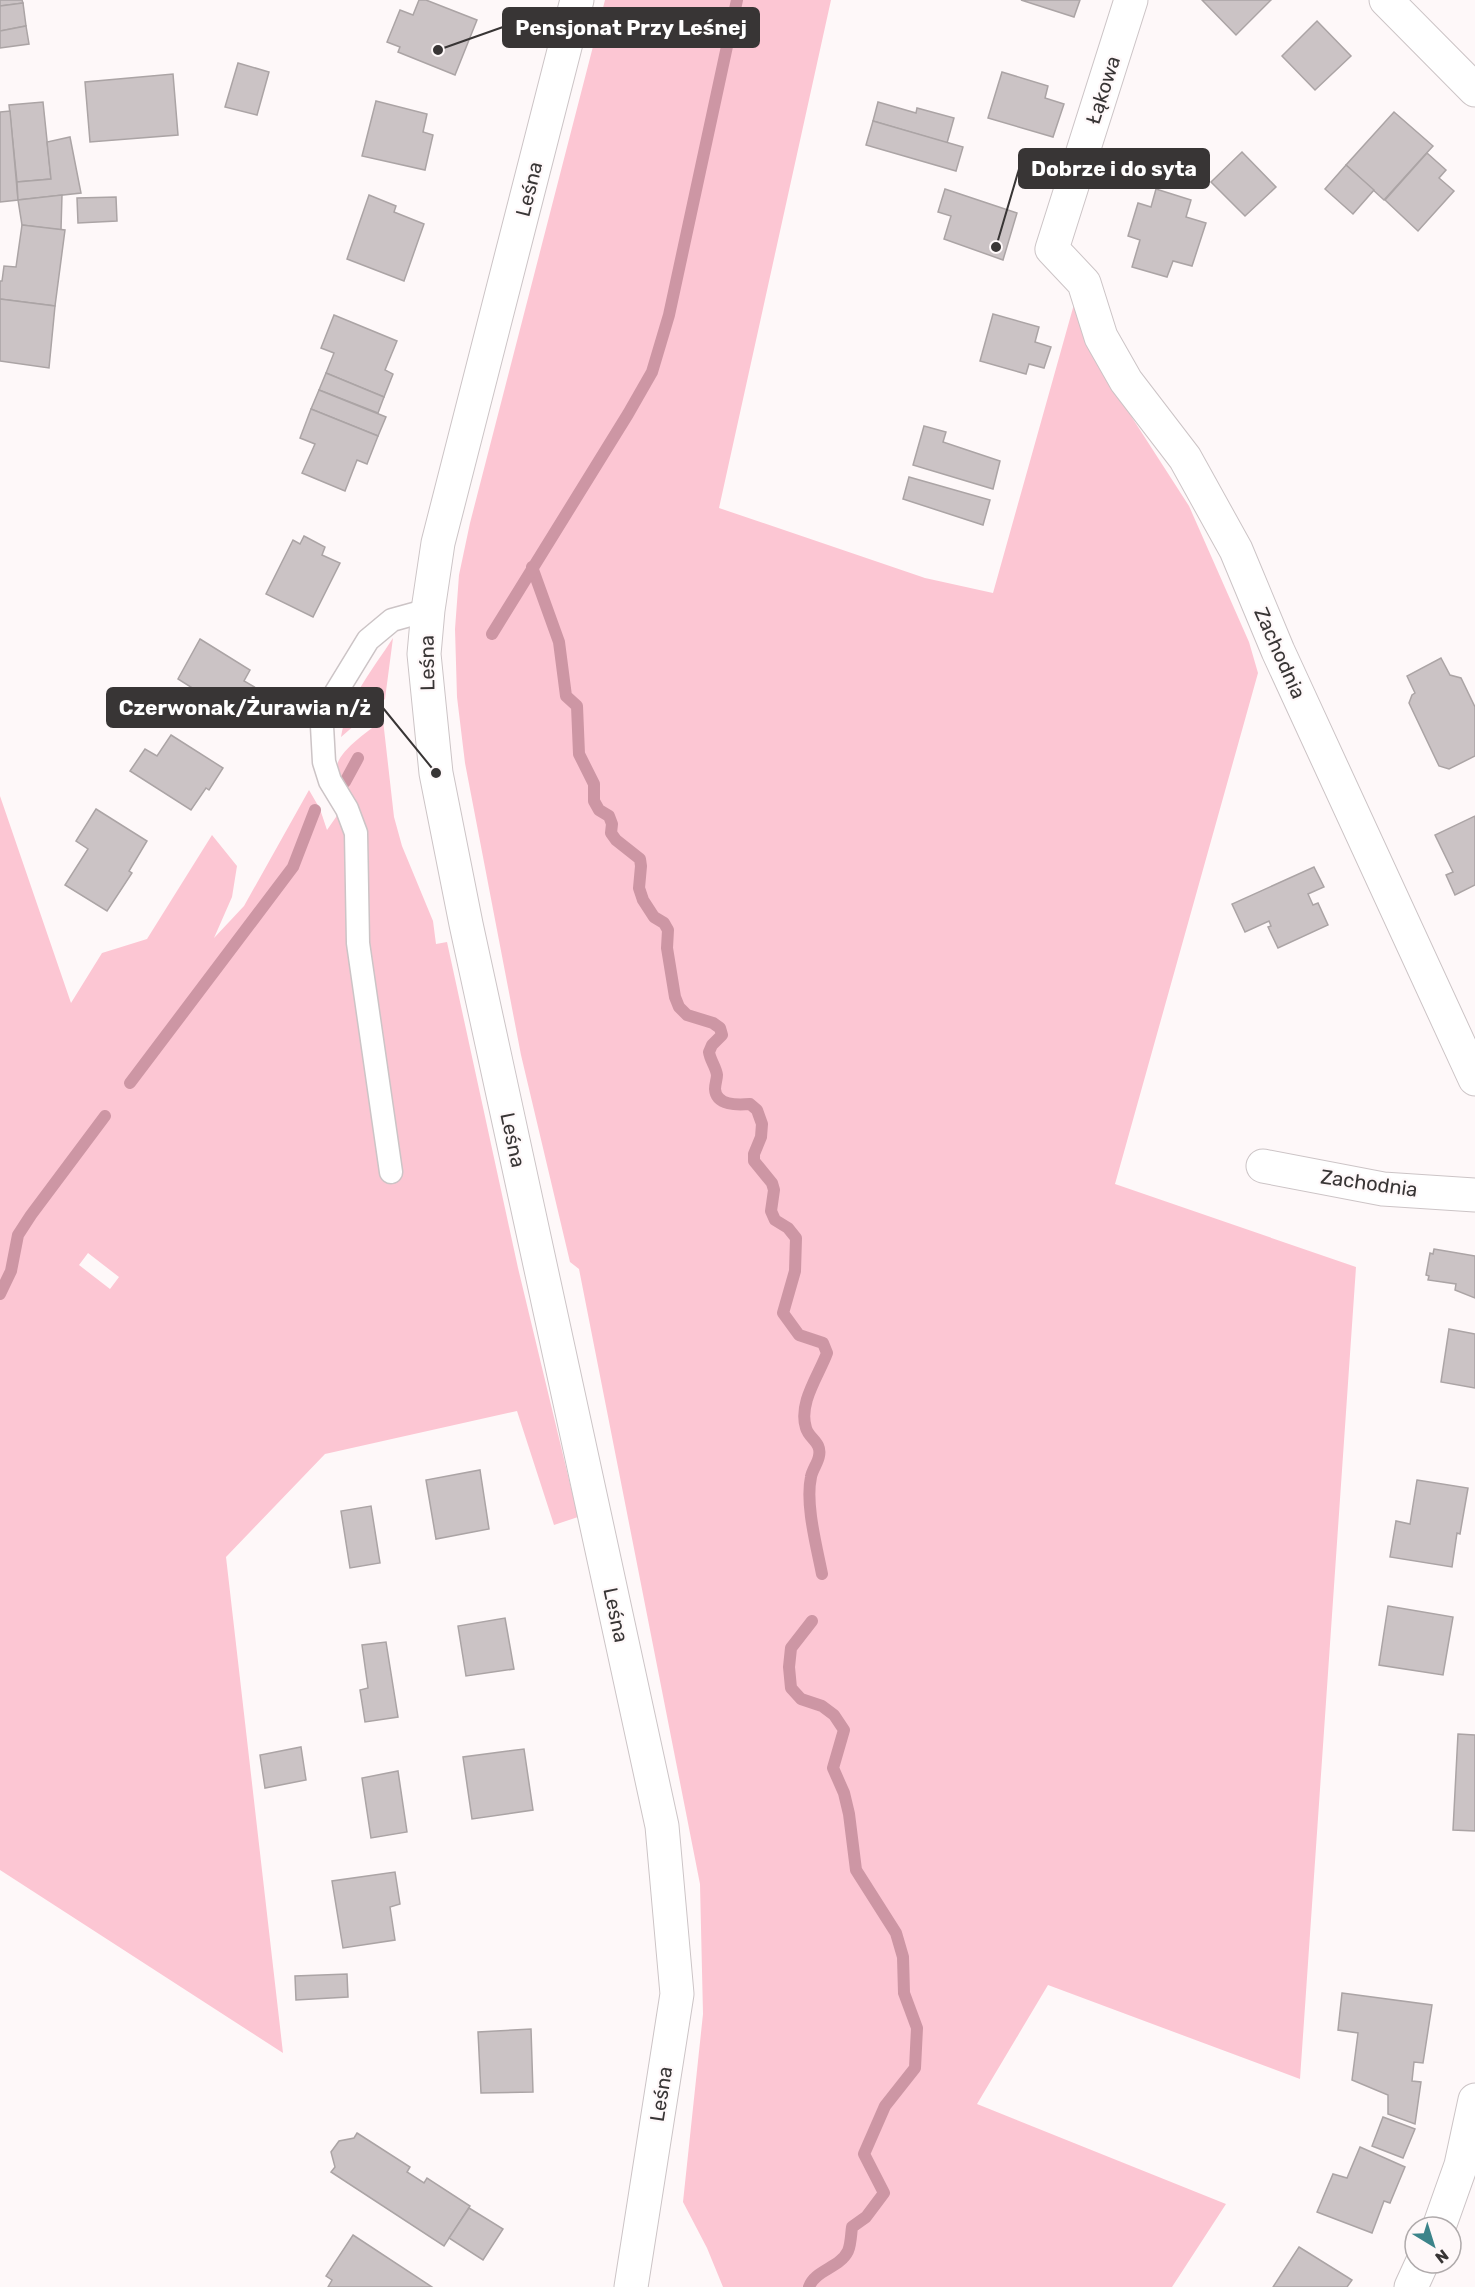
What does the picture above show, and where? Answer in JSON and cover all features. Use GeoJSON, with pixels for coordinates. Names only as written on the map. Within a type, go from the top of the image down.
{"type":"FeatureCollection","features":[{"type":"Feature","properties":{"kind":"street","name":"Leśna"},"geometry":{"type":"LineString","coordinates":[[577,0],[438,543],[424,654],[436,773],[466,924],[662,1826],[677,1994],[631,2287]]}},
{"type":"Feature","properties":{"kind":"street","name":"Łąkowa"},"geometry":{"type":"LineString","coordinates":[[1052,249],[1131,0]]}},
{"type":"Feature","properties":{"kind":"street"},"geometry":{"type":"LineString","coordinates":[[1386,0],[1475,90]]}},
{"type":"Feature","properties":{"kind":"street","name":"Zachodnia"},"geometry":{"type":"LineString","coordinates":[[1052,249],[1084,283],[1101,338],[1126,381],[1185,458],[1236,550],[1278,651],[1475,1079]]}},
{"type":"Feature","properties":{"kind":"street","name":"Zachodnia"},"geometry":{"type":"LineString","coordinates":[[1263,1166],[1383,1189],[1475,1195]]}},
{"type":"Feature","properties":{"kind":"street"},"geometry":{"type":"LineString","coordinates":[[1443,2215],[1461,2165],[1475,2100]]}},
{"type":"Feature","properties":{"kind":"lane"},"geometry":{"type":"LineString","coordinates":[[391,1172],[358,943],[356,833],[347,809],[330,781],[324,762],[322,726],[335,694],[368,640],[392,620],[428,610]]}},
{"type":"Feature","properties":{"kind":"shaded area"},"geometry":{"type":"Polygon","coordinates":[[[605,0],[831,0],[719,508],[925,578],[993,593],[1078,290],[1093,357],[1189,506],[1249,642],[1258,673],[1115,1184],[1356,1267],[1300,2079],[1048,1985],[977,2104],[1226,2204],[1172,2287],[723,2287],[707,2248],[683,2202],[703,2014],[700,1884],[579,1269],[570,1262],[521,1055],[465,763],[457,697],[455,629],[459,575],[470,523],[605,0]]]}},
{"type":"Feature","properties":{"kind":"shaded area"},"geometry":{"type":"Polygon","coordinates":[[[393,638],[385,699],[341,737],[344,723],[355,698],[393,638]]]}},
{"type":"Feature","properties":{"kind":"shaded area"},"geometry":{"type":"Polygon","coordinates":[[[383,720],[394,817],[402,846],[433,921],[436,944],[447,942],[518,1268],[578,1517],[554,1525],[517,1411],[325,1454],[226,1557],[283,2053],[0,1870],[0,796],[71,1003],[102,953],[147,939],[212,835],[237,866],[232,897],[214,938],[244,906],[309,790],[320,809],[327,830],[350,797],[338,774],[337,764],[346,750],[383,720]],[[88,1253],[79,1265],[110,1289],[119,1277],[88,1253]]]}},
{"type":"Feature","properties":{"kind":"building"},"geometry":{"type":"Polygon","coordinates":[[[0,0],[22,0],[23,3],[0,6],[0,0]]]}},
{"type":"Feature","properties":{"kind":"building"},"geometry":{"type":"Polygon","coordinates":[[[419,0],[426,0],[477,20],[455,75],[398,52],[400,47],[387,42],[400,10],[413,15],[419,0]]]}},
{"type":"Feature","properties":{"kind":"building"},"geometry":{"type":"Polygon","coordinates":[[[1021,0],[1080,0],[1074,17],[1021,0]]]}},
{"type":"Feature","properties":{"kind":"building"},"geometry":{"type":"Polygon","coordinates":[[[1202,0],[1271,0],[1236,35],[1202,0]]]}},
{"type":"Feature","properties":{"kind":"building"},"geometry":{"type":"Polygon","coordinates":[[[23,3],[26,26],[0,31],[0,6],[23,3]]]}},
{"type":"Feature","properties":{"kind":"building"},"geometry":{"type":"Polygon","coordinates":[[[1317,21],[1351,56],[1315,90],[1282,56],[1317,21]]]}},
{"type":"Feature","properties":{"kind":"building"},"geometry":{"type":"Polygon","coordinates":[[[26,26],[29,44],[0,48],[0,31],[26,26]]]}},
{"type":"Feature","properties":{"kind":"building"},"geometry":{"type":"Polygon","coordinates":[[[238,63],[269,72],[257,115],[225,107],[238,63]]]}},
{"type":"Feature","properties":{"kind":"building"},"geometry":{"type":"Polygon","coordinates":[[[1002,72],[1048,86],[1045,98],[1064,104],[1053,137],[988,118],[1002,72]]]}},
{"type":"Feature","properties":{"kind":"building"},"geometry":{"type":"Polygon","coordinates":[[[173,74],[178,135],[90,142],[85,82],[173,74]]]}},
{"type":"Feature","properties":{"kind":"building"},"geometry":{"type":"Polygon","coordinates":[[[376,101],[427,114],[423,132],[433,135],[425,170],[362,156],[376,101]]]}},
{"type":"Feature","properties":{"kind":"building"},"geometry":{"type":"Polygon","coordinates":[[[43,102],[51,179],[17,182],[9,105],[43,102]]]}},
{"type":"Feature","properties":{"kind":"building"},"geometry":{"type":"Polygon","coordinates":[[[878,102],[916,113],[917,108],[954,118],[947,143],[873,121],[878,102]]]}},
{"type":"Feature","properties":{"kind":"building"},"geometry":{"type":"Polygon","coordinates":[[[10,111],[18,200],[0,202],[0,112],[10,111]]]}},
{"type":"Feature","properties":{"kind":"building"},"geometry":{"type":"Polygon","coordinates":[[[1394,112],[1433,146],[1384,200],[1346,165],[1394,112]]]}},
{"type":"Feature","properties":{"kind":"building"},"geometry":{"type":"Polygon","coordinates":[[[873,121],[963,147],[956,171],[866,145],[873,121]]]}},
{"type":"Feature","properties":{"kind":"building"},"geometry":{"type":"Polygon","coordinates":[[[70,137],[81,193],[18,200],[17,182],[51,179],[47,142],[70,137]]]}},
{"type":"Feature","properties":{"kind":"building"},"geometry":{"type":"Polygon","coordinates":[[[1242,152],[1276,187],[1245,216],[1211,182],[1242,152]]]}},
{"type":"Feature","properties":{"kind":"building"},"geometry":{"type":"Polygon","coordinates":[[[1427,153],[1446,170],[1439,178],[1454,191],[1418,231],[1385,200],[1427,153]]]}},
{"type":"Feature","properties":{"kind":"building"},"geometry":{"type":"Polygon","coordinates":[[[1346,165],[1374,190],[1353,214],[1325,189],[1346,165]]]}},
{"type":"Feature","properties":{"kind":"building"},"geometry":{"type":"Polygon","coordinates":[[[945,189],[1017,213],[1003,260],[944,239],[951,216],[938,212],[945,189]]]}},
{"type":"Feature","properties":{"kind":"building"},"geometry":{"type":"Polygon","coordinates":[[[1156,189],[1191,200],[1186,217],[1206,223],[1192,266],[1173,261],[1167,277],[1132,267],[1140,240],[1128,236],[1138,203],[1151,207],[1156,189]]]}},
{"type":"Feature","properties":{"kind":"building"},"geometry":{"type":"Polygon","coordinates":[[[62,195],[61,230],[22,225],[18,200],[62,195]]]}},
{"type":"Feature","properties":{"kind":"building"},"geometry":{"type":"Polygon","coordinates":[[[369,195],[396,206],[394,212],[424,224],[404,281],[347,259],[369,195]]]}},
{"type":"Feature","properties":{"kind":"building"},"geometry":{"type":"Polygon","coordinates":[[[116,197],[117,221],[78,223],[77,198],[116,197]]]}},
{"type":"Feature","properties":{"kind":"building"},"geometry":{"type":"Polygon","coordinates":[[[22,225],[65,230],[55,306],[0,299],[0,281],[2,281],[4,266],[16,267],[22,225]]]}},
{"type":"Feature","properties":{"kind":"building"},"geometry":{"type":"Polygon","coordinates":[[[0,299],[55,306],[49,368],[0,361],[0,299]]]}},
{"type":"Feature","properties":{"kind":"building"},"geometry":{"type":"Polygon","coordinates":[[[993,314],[1039,327],[1035,342],[1051,347],[1044,368],[1029,364],[1026,374],[980,361],[993,314]]]}},
{"type":"Feature","properties":{"kind":"building"},"geometry":{"type":"Polygon","coordinates":[[[334,315],[397,341],[385,370],[393,374],[384,397],[326,373],[334,353],[321,348],[334,315]]]}},
{"type":"Feature","properties":{"kind":"building"},"geometry":{"type":"Polygon","coordinates":[[[326,373],[384,397],[378,413],[319,390],[326,373]]]}},
{"type":"Feature","properties":{"kind":"building"},"geometry":{"type":"Polygon","coordinates":[[[319,390],[386,417],[378,436],[311,409],[319,390]]]}},
{"type":"Feature","properties":{"kind":"building"},"geometry":{"type":"Polygon","coordinates":[[[311,409],[378,436],[367,464],[357,460],[345,491],[302,473],[315,444],[300,438],[311,409]]]}},
{"type":"Feature","properties":{"kind":"building"},"geometry":{"type":"Polygon","coordinates":[[[924,426],[946,432],[943,442],[1000,461],[993,489],[913,465],[924,426]]]}},
{"type":"Feature","properties":{"kind":"building"},"geometry":{"type":"Polygon","coordinates":[[[909,477],[990,500],[983,525],[903,499],[909,477]]]}},
{"type":"Feature","properties":{"kind":"building"},"geometry":{"type":"Polygon","coordinates":[[[304,536],[325,547],[322,555],[340,563],[313,617],[266,594],[293,540],[300,544],[304,536]]]}},
{"type":"Feature","properties":{"kind":"building"},"geometry":{"type":"Polygon","coordinates":[[[200,639],[250,670],[244,681],[263,692],[246,722],[178,679],[200,639]]]}},
{"type":"Feature","properties":{"kind":"building"},"geometry":{"type":"Polygon","coordinates":[[[1441,658],[1450,675],[1461,678],[1475,707],[1475,756],[1449,769],[1439,766],[1409,703],[1415,693],[1407,676],[1441,658]]]}},
{"type":"Feature","properties":{"kind":"building"},"geometry":{"type":"Polygon","coordinates":[[[171,735],[223,768],[209,790],[206,788],[191,810],[130,771],[145,749],[157,756],[171,735]]]}},
{"type":"Feature","properties":{"kind":"building"},"geometry":{"type":"Polygon","coordinates":[[[96,809],[147,841],[129,871],[132,873],[107,911],[65,885],[88,849],[76,841],[96,809]]]}},
{"type":"Feature","properties":{"kind":"building"},"geometry":{"type":"Polygon","coordinates":[[[1475,816],[1475,885],[1455,895],[1446,875],[1453,872],[1435,835],[1475,816]]]}},
{"type":"Feature","properties":{"kind":"building"},"geometry":{"type":"Polygon","coordinates":[[[1314,867],[1324,887],[1308,894],[1313,905],[1318,903],[1328,925],[1278,948],[1268,927],[1271,926],[1269,921],[1245,932],[1232,904],[1314,867]]]}},
{"type":"Feature","properties":{"kind":"building"},"geometry":{"type":"Polygon","coordinates":[[[1434,1249],[1475,1256],[1475,1298],[1455,1290],[1456,1284],[1428,1280],[1429,1276],[1426,1275],[1430,1253],[1433,1254],[1434,1249]]]}},
{"type":"Feature","properties":{"kind":"building"},"geometry":{"type":"Polygon","coordinates":[[[1449,1329],[1475,1334],[1475,1388],[1441,1382],[1449,1329]]]}},
{"type":"Feature","properties":{"kind":"building"},"geometry":{"type":"Polygon","coordinates":[[[480,1470],[489,1529],[436,1539],[426,1480],[480,1470]]]}},
{"type":"Feature","properties":{"kind":"building"},"geometry":{"type":"Polygon","coordinates":[[[1417,1480],[1468,1488],[1460,1534],[1457,1533],[1452,1567],[1390,1557],[1396,1521],[1410,1524],[1417,1480]]]}},
{"type":"Feature","properties":{"kind":"building"},"geometry":{"type":"Polygon","coordinates":[[[371,1506],[380,1563],[350,1568],[341,1511],[371,1506]]]}},
{"type":"Feature","properties":{"kind":"building"},"geometry":{"type":"Polygon","coordinates":[[[1388,1606],[1453,1617],[1443,1675],[1379,1665],[1388,1606]]]}},
{"type":"Feature","properties":{"kind":"building"},"geometry":{"type":"Polygon","coordinates":[[[505,1618],[514,1669],[466,1676],[458,1626],[505,1618]]]}},
{"type":"Feature","properties":{"kind":"building"},"geometry":{"type":"Polygon","coordinates":[[[386,1642],[398,1717],[365,1722],[360,1690],[368,1688],[362,1645],[386,1642]]]}},
{"type":"Feature","properties":{"kind":"building"},"geometry":{"type":"Polygon","coordinates":[[[1458,1734],[1475,1735],[1475,1831],[1453,1830],[1458,1734]]]}},
{"type":"Feature","properties":{"kind":"building"},"geometry":{"type":"Polygon","coordinates":[[[301,1747],[306,1780],[265,1788],[260,1755],[301,1747]]]}},
{"type":"Feature","properties":{"kind":"building"},"geometry":{"type":"Polygon","coordinates":[[[524,1749],[533,1810],[472,1819],[463,1757],[524,1749]]]}},
{"type":"Feature","properties":{"kind":"building"},"geometry":{"type":"Polygon","coordinates":[[[398,1771],[407,1832],[371,1838],[362,1778],[398,1771]]]}},
{"type":"Feature","properties":{"kind":"building"},"geometry":{"type":"Polygon","coordinates":[[[395,1872],[400,1904],[390,1907],[395,1940],[343,1948],[332,1881],[395,1872]]]}},
{"type":"Feature","properties":{"kind":"building"},"geometry":{"type":"Polygon","coordinates":[[[347,1974],[348,1997],[296,2000],[295,1976],[347,1974]]]}},
{"type":"Feature","properties":{"kind":"building"},"geometry":{"type":"Polygon","coordinates":[[[1342,1993],[1432,2005],[1423,2063],[1414,2062],[1412,2081],[1421,2082],[1415,2124],[1388,2114],[1388,2095],[1352,2080],[1358,2033],[1338,2030],[1342,1993]]]}},
{"type":"Feature","properties":{"kind":"building"},"geometry":{"type":"Polygon","coordinates":[[[531,2029],[533,2092],[481,2093],[478,2032],[531,2029]]]}},
{"type":"Feature","properties":{"kind":"building"},"geometry":{"type":"Polygon","coordinates":[[[1383,2117],[1415,2129],[1403,2158],[1372,2146],[1383,2117]]]}},
{"type":"Feature","properties":{"kind":"building"},"geometry":{"type":"Polygon","coordinates":[[[357,2133],[410,2167],[407,2172],[424,2183],[427,2178],[470,2206],[444,2246],[331,2172],[335,2167],[331,2152],[339,2141],[354,2138],[357,2133]]]}},
{"type":"Feature","properties":{"kind":"building"},"geometry":{"type":"Polygon","coordinates":[[[1360,2147],[1405,2167],[1390,2203],[1384,2201],[1372,2233],[1317,2212],[1333,2174],[1347,2178],[1360,2147]]]}},
{"type":"Feature","properties":{"kind":"building"},"geometry":{"type":"Polygon","coordinates":[[[469,2208],[503,2229],[483,2260],[449,2238],[469,2208]]]}},
{"type":"Feature","properties":{"kind":"building"},"geometry":{"type":"Polygon","coordinates":[[[353,2235],[432,2287],[328,2287],[332,2280],[326,2276],[353,2235]]]}},
{"type":"Feature","properties":{"kind":"building"},"geometry":{"type":"Polygon","coordinates":[[[1299,2247],[1352,2280],[1347,2287],[1273,2287],[1299,2247]]]}},
{"type":"Feature","properties":{"kind":"waterway"},"geometry":{"type":"LineString","coordinates":[[492,634],[652,372],[669,315],[737,0]]}},
{"type":"Feature","properties":{"kind":"waterway"},"geometry":{"type":"LineString","coordinates":[[532,567],[559,642],[566,696],[577,706],[579,754],[594,784],[594,801],[599,810],[609,816],[612,824],[611,833],[616,840],[640,859],[639,888],[643,900],[654,917],[664,923],[668,930],[667,948],[675,997],[679,1007],[687,1015],[713,1023],[720,1028],[722,1035],[712,1045],[709,1052],[717,1075],[716,1095],[728,1103],[750,1104],[757,1110],[762,1124],[754,1161],[772,1183],[774,1190],[771,1211],[775,1220],[788,1228],[796,1238],[795,1271],[783,1313],[799,1335],[823,1343],[827,1353],[810,1389],[804,1419],[808,1432],[819,1447],[818,1459],[811,1477],[809,1500],[822,1574]]}},
{"type":"Feature","properties":{"kind":"waterway"},"geometry":{"type":"LineString","coordinates":[[345,782],[358,758]]}},
{"type":"Feature","properties":{"kind":"waterway"},"geometry":{"type":"LineString","coordinates":[[130,1083],[293,867],[315,810]]}},
{"type":"Feature","properties":{"kind":"waterway"},"geometry":{"type":"LineString","coordinates":[[0,1294],[11,1271],[18,1235],[105,1116]]}},
{"type":"Feature","properties":{"kind":"waterway"},"geometry":{"type":"LineString","coordinates":[[809,2287],[816,2277],[844,2257],[849,2248],[852,2227],[866,2217],[884,2193],[864,2154],[885,2106],[915,2068],[917,2028],[904,1993],[903,1957],[896,1933],[856,1870],[849,1814],[844,1793],[833,1768],[844,1730],[834,1715],[822,1706],[801,1699],[791,1688],[789,1667],[791,1648],[812,1621]]}},
{"type":"Feature","properties":{"kind":"place","name":"Pensjonat Przy Leśnej"},"geometry":{"type":"Point","coordinates":[438,50]}},
{"type":"Feature","properties":{"kind":"place","name":"Dobrze i do syta"},"geometry":{"type":"Point","coordinates":[996,247]}},
{"type":"Feature","properties":{"kind":"place","name":"Czerwonak/Żurawia n/ż"},"geometry":{"type":"Point","coordinates":[436,773]}}]}
